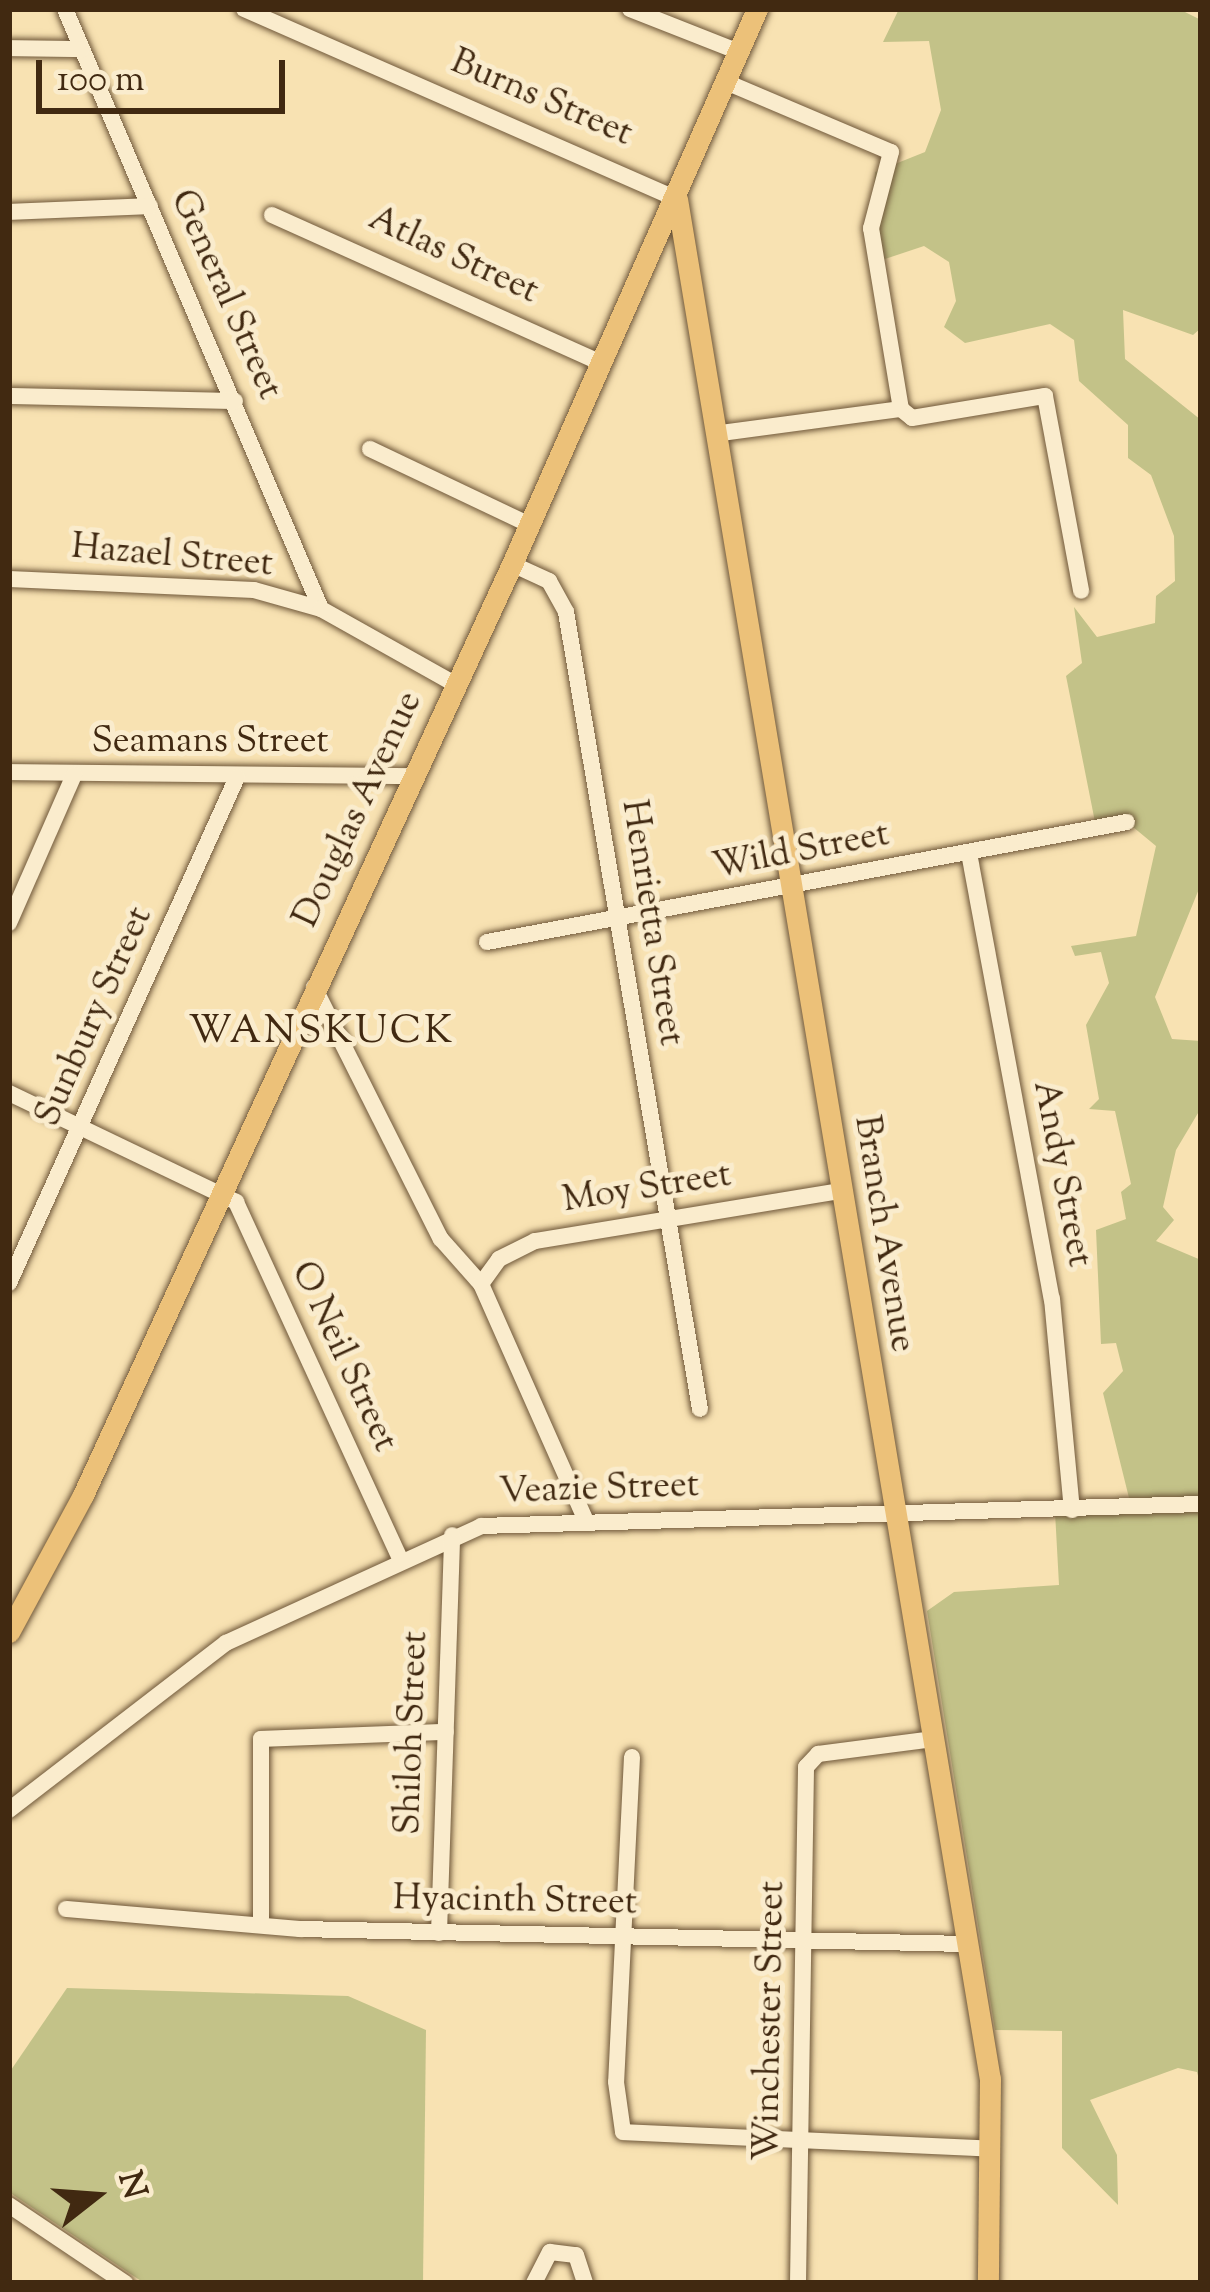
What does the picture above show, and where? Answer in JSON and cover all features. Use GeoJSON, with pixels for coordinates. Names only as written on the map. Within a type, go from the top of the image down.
{"type":"FeatureCollection","features":[{"type":"Feature","properties":{"kind":"main road","name":"Douglas Avenue"},"geometry":{"type":"LineString","coordinates":[[9,1632],[530,525],[758,9]]}},
{"type":"Feature","properties":{"kind":"main road","name":"Branch Avenue"},"geometry":{"type":"LineString","coordinates":[[676,199],[721,433],[966,1944],[991,2149],[988,2283]]}},
{"type":"Feature","properties":{"kind":"street","name":"General Street"},"geometry":{"type":"LineString","coordinates":[[64,9],[236,401],[321,609]]}},
{"type":"Feature","properties":{"kind":"street","name":"Burns Street"},"geometry":{"type":"LineString","coordinates":[[244,9],[676,199]]}},
{"type":"Feature","properties":{"kind":"street"},"geometry":{"type":"LineString","coordinates":[[630,9],[739,52]]}},
{"type":"Feature","properties":{"kind":"street"},"geometry":{"type":"LineString","coordinates":[[9,48],[82,49]]}},
{"type":"Feature","properties":{"kind":"street"},"geometry":{"type":"LineString","coordinates":[[726,82],[891,152],[871,228],[901,409],[912,418],[1045,396],[1081,591]]}},
{"type":"Feature","properties":{"kind":"street"},"geometry":{"type":"LineString","coordinates":[[9,212],[150,206]]}},
{"type":"Feature","properties":{"kind":"street","name":"Atlas Street"},"geometry":{"type":"LineString","coordinates":[[272,215],[603,364]]}},
{"type":"Feature","properties":{"kind":"street"},"geometry":{"type":"LineString","coordinates":[[9,396],[236,401]]}},
{"type":"Feature","properties":{"kind":"street"},"geometry":{"type":"LineString","coordinates":[[721,433],[901,409]]}},
{"type":"Feature","properties":{"kind":"street"},"geometry":{"type":"LineString","coordinates":[[370,449],[530,525]]}},
{"type":"Feature","properties":{"kind":"street","name":"Henrietta Street"},"geometry":{"type":"LineString","coordinates":[[512,564],[549,581],[566,612],[664,1218],[700,1409]]}},
{"type":"Feature","properties":{"kind":"street","name":"Hazael Street"},"geometry":{"type":"LineString","coordinates":[[9,579],[254,590],[321,609],[453,683]]}},
{"type":"Feature","properties":{"kind":"street","name":"Seamans Street"},"geometry":{"type":"LineString","coordinates":[[9,772],[410,776]]}},
{"type":"Feature","properties":{"kind":"street"},"geometry":{"type":"LineString","coordinates":[[9,923],[74,776]]}},
{"type":"Feature","properties":{"kind":"street","name":"Sunbury Street"},"geometry":{"type":"LineString","coordinates":[[9,1283],[237,777]]}},
{"type":"Feature","properties":{"kind":"street","name":"Wild Street"},"geometry":{"type":"LineString","coordinates":[[487,942],[1127,822]]}},
{"type":"Feature","properties":{"kind":"street","name":"Andy Street"},"geometry":{"type":"LineString","coordinates":[[969,853],[1052,1299],[1072,1510]]}},
{"type":"Feature","properties":{"kind":"street"},"geometry":{"type":"LineString","coordinates":[[314,987],[441,1239],[481,1284],[587,1523]]}},
{"type":"Feature","properties":{"kind":"street"},"geometry":{"type":"LineString","coordinates":[[9,1093],[221,1190]]}},
{"type":"Feature","properties":{"kind":"street","name":"O Neil Street"},"geometry":{"type":"LineString","coordinates":[[221,1190],[399,1557]]}},
{"type":"Feature","properties":{"kind":"street","name":"Moy Street"},"geometry":{"type":"LineString","coordinates":[[481,1284],[514,1248],[664,1218],[842,1191]]}},
{"type":"Feature","properties":{"kind":"street","name":"Veazie Street"},"geometry":{"type":"LineString","coordinates":[[9,1810],[226,1643],[452,1535],[587,1523],[1201,1504]]}},
{"type":"Feature","properties":{"kind":"street","name":"Shiloh Street"},"geometry":{"type":"LineString","coordinates":[[439,1933],[452,1535]]}},
{"type":"Feature","properties":{"kind":"street"},"geometry":{"type":"LineString","coordinates":[[261,1918],[261,1739],[446,1732]]}},
{"type":"Feature","properties":{"kind":"street","name":"Winchester Street"},"geometry":{"type":"LineString","coordinates":[[798,2283],[809,1941],[809,1761],[933,1739]]}},
{"type":"Feature","properties":{"kind":"street"},"geometry":{"type":"LineString","coordinates":[[632,1757],[616,2082],[628,2134],[991,2149]]}},
{"type":"Feature","properties":{"kind":"street","name":"Hyacinth Street"},"geometry":{"type":"LineString","coordinates":[[66,1910],[261,1918],[439,1933],[966,1944]]}},
{"type":"Feature","properties":{"kind":"street"},"geometry":{"type":"LineString","coordinates":[[9,2205],[125,2283]]}},
{"type":"Feature","properties":{"kind":"street"},"geometry":{"type":"LineString","coordinates":[[534,2283],[550,2252],[576,2255],[585,2283]]}},
{"type":"Feature","properties":{"kind":"shaded area"},"geometry":{"type":"Polygon","coordinates":[[[899,9],[1179,9],[1201,20],[1201,328],[1193,335],[1123,310],[1125,359],[1201,420],[1201,884],[1155,997],[1172,1039],[1201,1041],[1201,1108],[1176,1150],[1163,1207],[1174,1220],[1156,1241],[1201,1260],[1201,2087],[1197,2072],[1178,2068],[1090,2100],[1117,2155],[1118,2205],[1062,2148],[1062,2031],[995,2030],[927,1611],[954,1592],[1059,1585],[1055,1512],[1131,1506],[1103,1393],[1123,1371],[1116,1343],[1101,1344],[1096,1230],[1126,1219],[1121,1192],[1131,1184],[1115,1111],[1089,1109],[1099,1099],[1086,1025],[1109,983],[1101,952],[1075,956],[1071,946],[1136,936],[1156,846],[1127,822],[1096,827],[1066,676],[1082,663],[1074,607],[1097,637],[1155,623],[1156,596],[1175,581],[1174,536],[1151,475],[1128,458],[1128,425],[1079,381],[1074,340],[1050,324],[965,343],[944,327],[956,301],[949,262],[924,246],[870,264],[875,172],[925,152],[941,110],[929,41],[883,42],[899,9]]]}},
{"type":"Feature","properties":{"kind":"shaded area"},"geometry":{"type":"Polygon","coordinates":[[[67,1988],[348,1996],[426,2030],[423,2283],[144,2283],[9,2192],[9,2073],[67,1988]]]}},
{"type":"Feature","properties":{"kind":"district","name":"WANSKUCK"},"geometry":{"type":"Point","coordinates":[322,1033]}}]}
